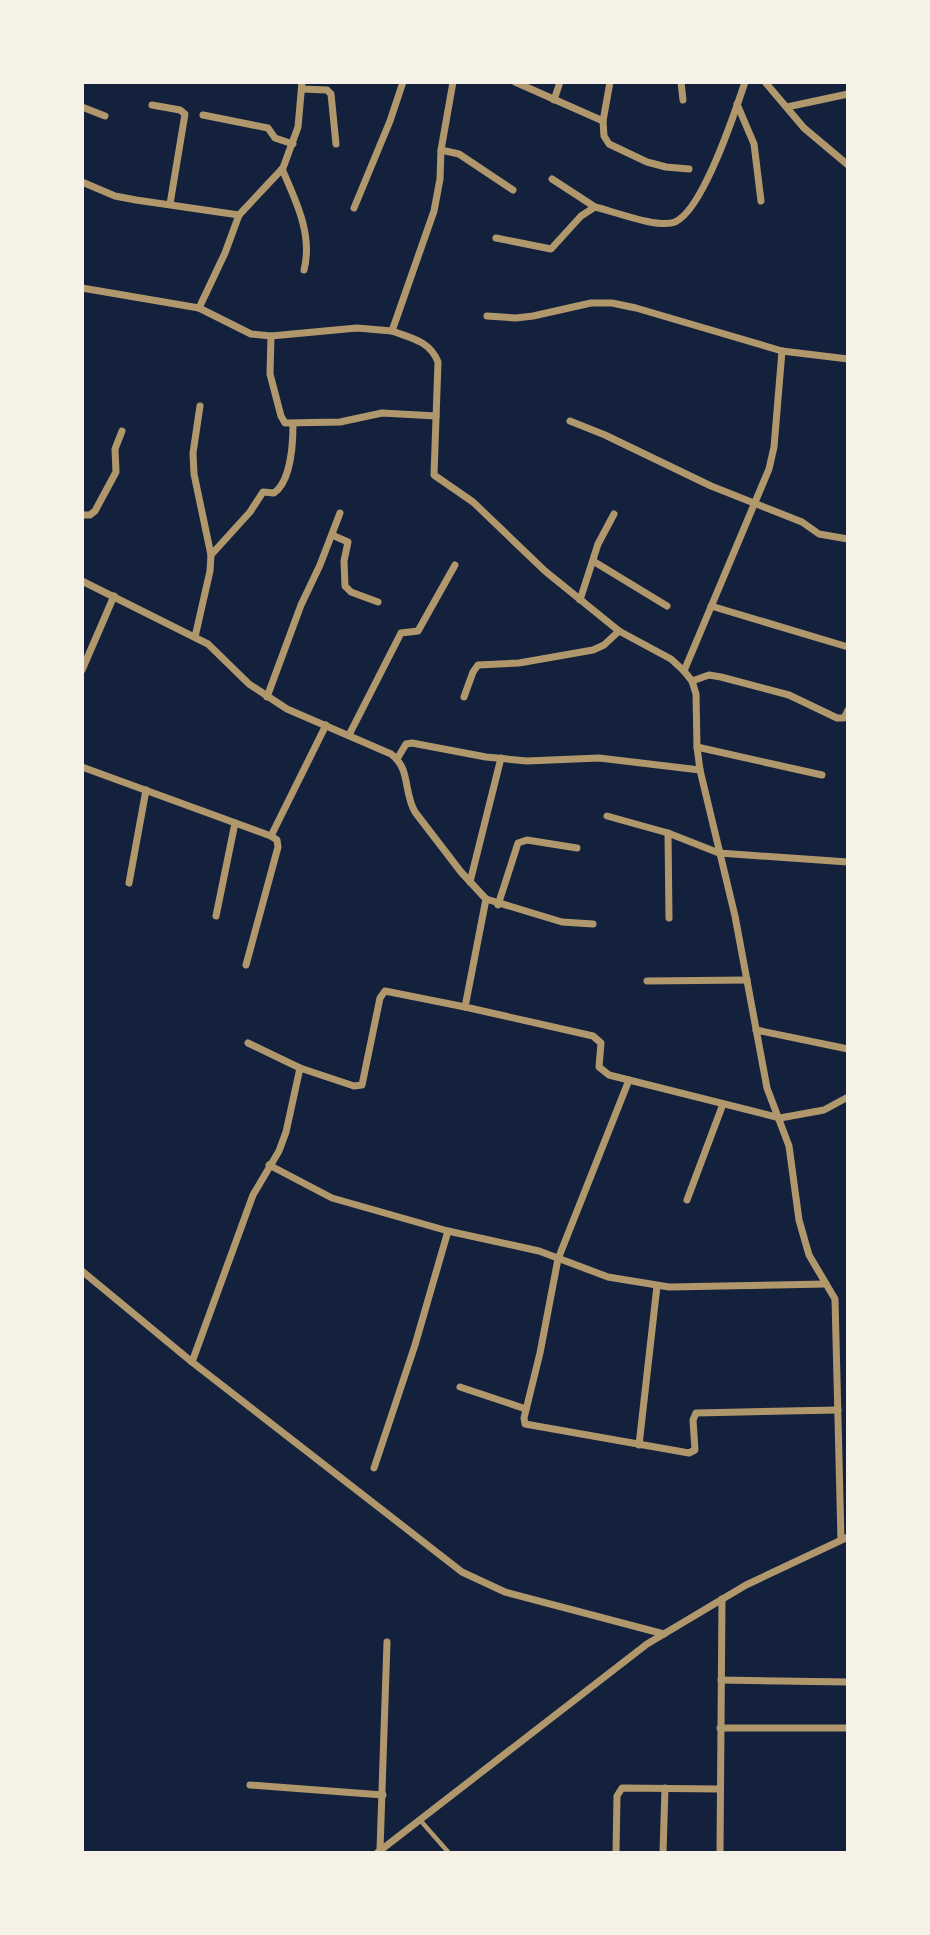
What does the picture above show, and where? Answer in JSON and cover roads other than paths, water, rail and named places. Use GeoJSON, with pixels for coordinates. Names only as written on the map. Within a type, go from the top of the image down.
{"type":"FeatureCollection","features":[{"type":"Feature","properties":{"kind":"street"},"geometry":{"type":"LineString","coordinates":[[354,208],[403,82]]}},
{"type":"Feature","properties":{"kind":"street"},"geometry":{"type":"LineString","coordinates":[[392,331],[434,211],[453,82]]}},
{"type":"Feature","properties":{"kind":"street"},"geometry":{"type":"LineString","coordinates":[[515,82],[603,121]]}},
{"type":"Feature","properties":{"kind":"street"},"geometry":{"type":"LineString","coordinates":[[554,100],[560,82]]}},
{"type":"Feature","properties":{"kind":"street"},"geometry":{"type":"LineString","coordinates":[[610,82],[603,121],[604,136],[609,144],[647,162],[689,169]]}},
{"type":"Feature","properties":{"kind":"street"},"geometry":{"type":"LineString","coordinates":[[681,82],[683,100]]}},
{"type":"Feature","properties":{"kind":"street"},"geometry":{"type":"LineString","coordinates":[[552,179],[595,206],[661,224],[676,222],[688,210],[702,188],[719,153],[745,82]]}},
{"type":"Feature","properties":{"kind":"street"},"geometry":{"type":"LineString","coordinates":[[765,82],[804,128],[848,165]]}},
{"type":"Feature","properties":{"kind":"street"},"geometry":{"type":"LineString","coordinates":[[199,308],[225,253],[239,215],[282,169],[293,144],[301,111],[302,85],[327,90],[331,94],[336,144]]}},
{"type":"Feature","properties":{"kind":"street"},"geometry":{"type":"LineString","coordinates":[[787,107],[848,94]]}},
{"type":"Feature","properties":{"kind":"street"},"geometry":{"type":"LineString","coordinates":[[737,104],[754,144],[761,201]]}},
{"type":"Feature","properties":{"kind":"street"},"geometry":{"type":"LineString","coordinates":[[152,105],[180,110],[185,114],[170,204]]}},
{"type":"Feature","properties":{"kind":"street"},"geometry":{"type":"LineString","coordinates":[[82,107],[105,116]]}},
{"type":"Feature","properties":{"kind":"street"},"geometry":{"type":"LineString","coordinates":[[203,115],[268,128],[278,140],[293,144]]}},
{"type":"Feature","properties":{"kind":"street"},"geometry":{"type":"LineString","coordinates":[[441,150],[459,154],[513,190]]}},
{"type":"Feature","properties":{"kind":"street"},"geometry":{"type":"LineString","coordinates":[[282,169],[298,208],[306,237],[307,257],[304,270]]}},
{"type":"Feature","properties":{"kind":"street"},"geometry":{"type":"LineString","coordinates":[[82,182],[115,195],[239,215]]}},
{"type":"Feature","properties":{"kind":"street"},"geometry":{"type":"LineString","coordinates":[[496,238],[551,249],[557,245],[567,229],[595,206]]}},
{"type":"Feature","properties":{"kind":"street"},"geometry":{"type":"LineString","coordinates":[[82,288],[199,308],[237,330],[251,334],[271,336],[357,328],[392,331],[417,340],[435,353],[438,362],[434,475],[472,502],[580,600],[619,631],[671,659],[692,681],[696,694],[700,770],[735,916],[767,1088],[789,1146],[799,1220],[809,1255],[835,1299],[845,1539],[746,1585],[647,1644],[379,1851]]}},
{"type":"Feature","properties":{"kind":"street"},"geometry":{"type":"LineString","coordinates":[[487,316],[516,318],[591,303],[612,303],[782,351],[848,359]]}},
{"type":"Feature","properties":{"kind":"street"},"geometry":{"type":"LineString","coordinates":[[271,336],[272,386],[285,423],[340,422],[382,413],[436,416]]}},
{"type":"Feature","properties":{"kind":"street"},"geometry":{"type":"LineString","coordinates":[[684,671],[769,469],[774,447],[782,351]]}},
{"type":"Feature","properties":{"kind":"street"},"geometry":{"type":"LineString","coordinates":[[195,637],[211,555],[194,474],[193,453],[200,406]]}},
{"type":"Feature","properties":{"kind":"street"},"geometry":{"type":"LineString","coordinates":[[569,421],[605,435],[711,486],[802,523],[819,534],[848,539]]}},
{"type":"Feature","properties":{"kind":"street"},"geometry":{"type":"LineString","coordinates":[[211,555],[250,512],[262,492],[277,492],[290,462],[293,424]]}},
{"type":"Feature","properties":{"kind":"street"},"geometry":{"type":"LineString","coordinates":[[82,515],[90,515],[95,511],[116,472],[115,449],[122,431]]}},
{"type":"Feature","properties":{"kind":"street"},"geometry":{"type":"LineString","coordinates":[[267,697],[340,513]]}},
{"type":"Feature","properties":{"kind":"street"},"geometry":{"type":"LineString","coordinates":[[580,600],[604,533],[614,514]]}},
{"type":"Feature","properties":{"kind":"street"},"geometry":{"type":"LineString","coordinates":[[332,535],[348,542],[344,561],[345,586],[351,592],[378,602]]}},
{"type":"Feature","properties":{"kind":"street"},"geometry":{"type":"LineString","coordinates":[[593,561],[667,606]]}},
{"type":"Feature","properties":{"kind":"street"},"geometry":{"type":"LineString","coordinates":[[349,735],[401,633],[418,631],[455,565]]}},
{"type":"Feature","properties":{"kind":"street"},"geometry":{"type":"LineString","coordinates":[[82,581],[208,644],[249,684],[287,709],[397,759],[404,770],[406,790],[415,812],[486,899],[498,905],[562,922],[593,924]]}},
{"type":"Feature","properties":{"kind":"street"},"geometry":{"type":"LineString","coordinates":[[82,670],[114,596]]}},
{"type":"Feature","properties":{"kind":"street"},"geometry":{"type":"LineString","coordinates":[[711,606],[848,647]]}},
{"type":"Feature","properties":{"kind":"street"},"geometry":{"type":"LineString","coordinates":[[464,697],[478,665],[519,663],[593,650],[604,645],[619,631]]}},
{"type":"Feature","properties":{"kind":"street"},"geometry":{"type":"LineString","coordinates":[[692,681],[709,675],[721,677],[789,695],[837,718],[844,718],[848,710]]}},
{"type":"Feature","properties":{"kind":"street"},"geometry":{"type":"LineString","coordinates":[[271,836],[326,725]]}},
{"type":"Feature","properties":{"kind":"street"},"geometry":{"type":"LineString","coordinates":[[397,759],[409,743],[527,761],[599,758],[700,770]]}},
{"type":"Feature","properties":{"kind":"street"},"geometry":{"type":"LineString","coordinates":[[697,747],[822,775]]}},
{"type":"Feature","properties":{"kind":"street"},"geometry":{"type":"LineString","coordinates":[[470,882],[501,758]]}},
{"type":"Feature","properties":{"kind":"street"},"geometry":{"type":"LineString","coordinates":[[82,767],[277,840],[278,847],[246,965]]}},
{"type":"Feature","properties":{"kind":"street"},"geometry":{"type":"LineString","coordinates":[[129,883],[146,790]]}},
{"type":"Feature","properties":{"kind":"street"},"geometry":{"type":"LineString","coordinates":[[607,816],[719,853],[848,862]]}},
{"type":"Feature","properties":{"kind":"street"},"geometry":{"type":"LineString","coordinates":[[216,916],[235,823]]}},
{"type":"Feature","properties":{"kind":"street"},"geometry":{"type":"LineString","coordinates":[[668,834],[669,918]]}},
{"type":"Feature","properties":{"kind":"street"},"geometry":{"type":"LineString","coordinates":[[498,905],[518,843],[527,840],[577,848]]}},
{"type":"Feature","properties":{"kind":"street"},"geometry":{"type":"LineString","coordinates":[[466,1007],[486,899]]}},
{"type":"Feature","properties":{"kind":"street"},"geometry":{"type":"LineString","coordinates":[[647,981],[747,980]]}},
{"type":"Feature","properties":{"kind":"street"},"geometry":{"type":"LineString","coordinates":[[248,1042],[300,1068],[354,1086],[362,1084],[380,998],[385,991],[593,1036],[601,1042],[599,1067],[603,1072],[780,1118],[824,1110],[848,1097]]}},
{"type":"Feature","properties":{"kind":"street"},"geometry":{"type":"LineString","coordinates":[[756,1030],[848,1048]]}},
{"type":"Feature","properties":{"kind":"street"},"geometry":{"type":"LineString","coordinates":[[192,1362],[253,1195],[286,1132],[300,1068]]}},
{"type":"Feature","properties":{"kind":"street"},"geometry":{"type":"LineString","coordinates":[[629,1080],[558,1259],[540,1353],[523,1422],[529,1426],[693,1453],[694,1416],[700,1412],[838,1410]]}},
{"type":"Feature","properties":{"kind":"street"},"geometry":{"type":"LineString","coordinates":[[687,1200],[723,1104]]}},
{"type":"Feature","properties":{"kind":"street"},"geometry":{"type":"LineString","coordinates":[[269,1166],[332,1198],[449,1231],[539,1251],[608,1277],[657,1286],[704,1288],[826,1284]]}},
{"type":"Feature","properties":{"kind":"street"},"geometry":{"type":"LineString","coordinates":[[374,1468],[449,1231]]}},
{"type":"Feature","properties":{"kind":"street"},"geometry":{"type":"LineString","coordinates":[[82,1271],[192,1362],[462,1572],[505,1592],[664,1634]]}},
{"type":"Feature","properties":{"kind":"street"},"geometry":{"type":"LineString","coordinates":[[639,1445],[657,1286]]}},
{"type":"Feature","properties":{"kind":"street"},"geometry":{"type":"LineString","coordinates":[[460,1387],[526,1409]]}},
{"type":"Feature","properties":{"kind":"street"},"geometry":{"type":"LineString","coordinates":[[720,1853],[722,1599]]}},
{"type":"Feature","properties":{"kind":"street"},"geometry":{"type":"LineString","coordinates":[[379,1851],[387,1642]]}},
{"type":"Feature","properties":{"kind":"street"},"geometry":{"type":"LineString","coordinates":[[721,1680],[848,1682]]}},
{"type":"Feature","properties":{"kind":"street"},"geometry":{"type":"LineString","coordinates":[[720,1728],[848,1728]]}},
{"type":"Feature","properties":{"kind":"street"},"geometry":{"type":"LineString","coordinates":[[250,1785],[383,1795]]}},
{"type":"Feature","properties":{"kind":"street"},"geometry":{"type":"LineString","coordinates":[[616,1853],[619,1791],[627,1788],[720,1789]]}},
{"type":"Feature","properties":{"kind":"street"},"geometry":{"type":"LineString","coordinates":[[663,1853],[664,1788]]}},
{"type":"Feature","properties":{"kind":"lane"},"geometry":{"type":"LineString","coordinates":[[420,1820],[449,1853]]}}]}
